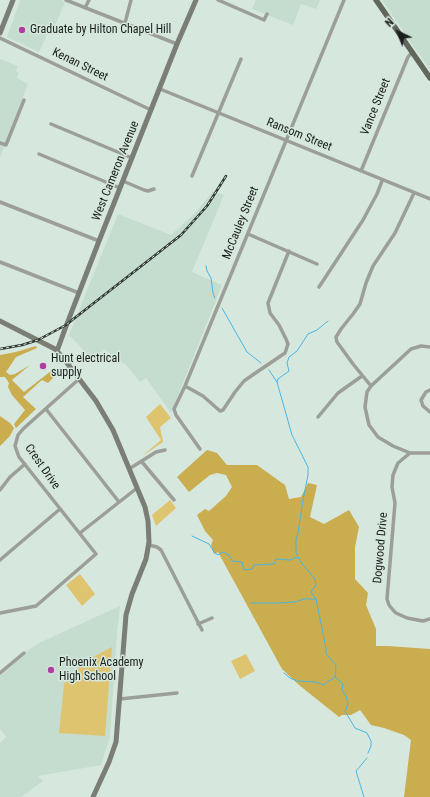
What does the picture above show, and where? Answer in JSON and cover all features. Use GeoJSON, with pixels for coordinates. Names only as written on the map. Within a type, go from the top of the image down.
{"type":"FeatureCollection","features":[{"type":"Feature","properties":{"kind":"main road"},"geometry":{"type":"LineString","coordinates":[[376,0],[430,78]]}},
{"type":"Feature","properties":{"kind":"street"},"geometry":{"type":"LineString","coordinates":[[0,33],[13,0]]}},
{"type":"Feature","properties":{"kind":"street"},"geometry":{"type":"LineString","coordinates":[[66,0],[177,44]]}},
{"type":"Feature","properties":{"kind":"street"},"geometry":{"type":"LineString","coordinates":[[86,8],[88,0]]}},
{"type":"Feature","properties":{"kind":"street"},"geometry":{"type":"LineString","coordinates":[[125,23],[131,0]]}},
{"type":"Feature","properties":{"kind":"street","name":"West Cameron Avenue"},"geometry":{"type":"LineString","coordinates":[[57,351],[177,44],[196,0]]}},
{"type":"Feature","properties":{"kind":"street"},"geometry":{"type":"LineString","coordinates":[[218,0],[264,20],[267,14]]}},
{"type":"Feature","properties":{"kind":"street","name":"McCauley Street"},"geometry":{"type":"LineString","coordinates":[[200,449],[174,412],[174,409],[186,386],[344,0]]}},
{"type":"Feature","properties":{"kind":"street","name":"Kenan Street"},"geometry":{"type":"LineString","coordinates":[[0,38],[151,110]]}},
{"type":"Feature","properties":{"kind":"street","name":"Vance Street"},"geometry":{"type":"LineString","coordinates":[[361,171],[408,57],[412,52]]}},
{"type":"Feature","properties":{"kind":"street"},"geometry":{"type":"LineString","coordinates":[[192,176],[241,59]]}},
{"type":"Feature","properties":{"kind":"street","name":"Ransom Street"},"geometry":{"type":"LineString","coordinates":[[160,89],[382,181],[430,199]]}},
{"type":"Feature","properties":{"kind":"street"},"geometry":{"type":"LineString","coordinates":[[0,143],[6,145],[24,100]]}},
{"type":"Feature","properties":{"kind":"street"},"geometry":{"type":"LineString","coordinates":[[51,124],[132,158]]}},
{"type":"Feature","properties":{"kind":"street"},"geometry":{"type":"LineString","coordinates":[[39,154],[120,188]]}},
{"type":"Feature","properties":{"kind":"street"},"geometry":{"type":"LineString","coordinates":[[123,181],[148,191],[154,189]]}},
{"type":"Feature","properties":{"kind":"street"},"geometry":{"type":"LineString","coordinates":[[319,287],[363,220],[382,181]]}},
{"type":"Feature","properties":{"kind":"street"},"geometry":{"type":"LineString","coordinates":[[371,386],[337,342],[336,337],[360,304],[373,266],[395,232],[414,194]]}},
{"type":"Feature","properties":{"kind":"street"},"geometry":{"type":"LineString","coordinates":[[0,202],[99,241]]}},
{"type":"Feature","properties":{"kind":"street"},"geometry":{"type":"LineString","coordinates":[[248,234],[318,264]]}},
{"type":"Feature","properties":{"kind":"street"},"geometry":{"type":"LineString","coordinates":[[186,386],[203,396],[220,411],[223,410],[244,381],[281,356],[287,348],[286,339],[279,325],[270,313],[268,303],[289,251]]}},
{"type":"Feature","properties":{"kind":"street"},"geometry":{"type":"LineString","coordinates":[[0,262],[79,293]]}},
{"type":"Feature","properties":{"kind":"street"},"geometry":{"type":"LineString","coordinates":[[0,321],[51,346],[57,351],[96,401],[110,424],[137,488],[148,521],[149,546],[144,566],[132,594],[126,615],[118,729],[114,748],[93,797]]}},
{"type":"Feature","properties":{"kind":"street"},"geometry":{"type":"LineString","coordinates":[[430,347],[421,346],[411,349],[371,386],[368,392],[365,407],[369,425],[384,441],[410,453],[430,453]]}},
{"type":"Feature","properties":{"kind":"street"},"geometry":{"type":"LineString","coordinates":[[318,417],[338,393],[362,376]]}},
{"type":"Feature","properties":{"kind":"street","name":"Crest Drive"},"geometry":{"type":"LineString","coordinates":[[0,613],[36,606],[96,554],[24,464],[16,450],[16,440],[18,435],[79,379]]}},
{"type":"Feature","properties":{"kind":"street"},"geometry":{"type":"LineString","coordinates":[[430,390],[426,392],[421,400],[430,412]]}},
{"type":"Feature","properties":{"kind":"street"},"geometry":{"type":"LineString","coordinates":[[46,409],[119,502]]}},
{"type":"Feature","properties":{"kind":"street"},"geometry":{"type":"LineString","coordinates":[[129,469],[156,452],[165,450]]}},
{"type":"Feature","properties":{"kind":"street","name":"Dogwood Drive"},"geometry":{"type":"LineString","coordinates":[[410,453],[398,463],[392,475],[392,487],[395,503],[387,599],[393,610],[402,616],[413,620],[423,621],[430,619]]}},
{"type":"Feature","properties":{"kind":"street"},"geometry":{"type":"LineString","coordinates":[[142,462],[174,500]]}},
{"type":"Feature","properties":{"kind":"street"},"geometry":{"type":"LineString","coordinates":[[0,490],[10,477],[24,464]]}},
{"type":"Feature","properties":{"kind":"street"},"geometry":{"type":"LineString","coordinates":[[80,534],[137,488]]}},
{"type":"Feature","properties":{"kind":"street"},"geometry":{"type":"LineString","coordinates":[[0,560],[60,509]]}},
{"type":"Feature","properties":{"kind":"street"},"geometry":{"type":"LineString","coordinates":[[149,546],[157,547],[160,550],[202,630]]}},
{"type":"Feature","properties":{"kind":"street"},"geometry":{"type":"LineString","coordinates":[[198,624],[212,618]]}},
{"type":"Feature","properties":{"kind":"street"},"geometry":{"type":"LineString","coordinates":[[0,673],[24,653]]}},
{"type":"Feature","properties":{"kind":"street"},"geometry":{"type":"LineString","coordinates":[[120,700],[177,693]]}},
{"type":"Feature","properties":{"kind":"shaded area"},"geometry":{"type":"Polygon","coordinates":[[[20,0],[61,0],[65,2],[54,28],[50,28],[39,52],[7,37],[20,0]]]}},
{"type":"Feature","properties":{"kind":"shaded area"},"geometry":{"type":"Polygon","coordinates":[[[256,0],[320,0],[316,9],[301,4],[293,25],[252,9],[256,0]]]}},
{"type":"Feature","properties":{"kind":"shaded area"},"geometry":{"type":"Polygon","coordinates":[[[382,0],[430,0],[430,70],[421,57],[382,0]]]}},
{"type":"Feature","properties":{"kind":"shaded area"},"geometry":{"type":"Polygon","coordinates":[[[0,59],[18,66],[16,71],[19,73],[17,78],[28,84],[0,158],[0,59]]]}},
{"type":"Feature","properties":{"kind":"shaded area"},"geometry":{"type":"Polygon","coordinates":[[[213,191],[224,195],[192,272],[222,285],[171,413],[146,378],[140,382],[126,365],[104,349],[93,360],[69,335],[118,214],[171,235],[196,212],[213,191]]]}},
{"type":"Feature","properties":{"kind":"shaded area"},"geometry":{"type":"Polygon","coordinates":[[[36,346],[37,348],[16,357],[6,372],[10,375],[15,374],[30,365],[12,380],[24,392],[51,371],[55,376],[48,383],[42,380],[23,397],[36,409],[16,428],[14,424],[25,410],[12,395],[8,387],[9,383],[5,377],[0,377],[0,355],[36,346]]]}},
{"type":"Feature","properties":{"kind":"shaded area"},"geometry":{"type":"Polygon","coordinates":[[[160,404],[171,418],[160,427],[163,442],[142,456],[161,440],[146,417],[160,404]]]}},
{"type":"Feature","properties":{"kind":"shaded area"},"geometry":{"type":"Polygon","coordinates":[[[0,416],[14,428],[10,436],[0,446],[0,416]]]}},
{"type":"Feature","properties":{"kind":"shaded area"},"geometry":{"type":"Polygon","coordinates":[[[207,450],[217,453],[227,465],[257,465],[285,485],[289,499],[301,497],[308,483],[317,485],[310,517],[324,524],[349,510],[359,527],[355,547],[355,579],[368,593],[366,605],[376,629],[376,646],[430,649],[430,797],[404,797],[411,740],[404,735],[371,725],[360,710],[351,715],[342,715],[339,717],[299,685],[282,669],[218,552],[214,554],[211,545],[213,540],[205,531],[197,515],[205,509],[209,511],[226,496],[232,487],[226,475],[217,473],[210,475],[189,492],[177,477],[207,450]]]}},
{"type":"Feature","properties":{"kind":"shaded area"},"geometry":{"type":"Polygon","coordinates":[[[170,500],[176,508],[156,526],[152,515],[170,500]]]}},
{"type":"Feature","properties":{"kind":"shaded area"},"geometry":{"type":"Polygon","coordinates":[[[80,574],[95,594],[82,606],[66,585],[80,574]]]}},
{"type":"Feature","properties":{"kind":"shaded area"},"geometry":{"type":"Polygon","coordinates":[[[120,606],[110,737],[101,765],[38,776],[43,781],[21,797],[0,797],[0,743],[6,737],[10,742],[0,729],[0,673],[24,653],[39,643],[120,606]]]}},
{"type":"Feature","properties":{"kind":"shaded area"},"geometry":{"type":"Polygon","coordinates":[[[112,647],[105,736],[59,733],[64,684],[84,662],[112,647]]]}},
{"type":"Feature","properties":{"kind":"shaded area"},"geometry":{"type":"Polygon","coordinates":[[[246,654],[255,671],[240,679],[231,661],[246,654]]]}},
{"type":"Feature","properties":{"kind":"waterway"},"geometry":{"type":"LineString","coordinates":[[206,266],[211,278],[215,298]]}},
{"type":"Feature","properties":{"kind":"waterway"},"geometry":{"type":"LineString","coordinates":[[222,308],[247,352],[261,363]]}},
{"type":"Feature","properties":{"kind":"waterway"},"geometry":{"type":"LineString","coordinates":[[277,382],[278,379],[289,371],[287,363],[289,357],[297,351],[308,334],[317,330],[328,321]]}},
{"type":"Feature","properties":{"kind":"waterway"},"geometry":{"type":"LineString","coordinates":[[269,370],[277,382],[292,435],[308,467],[308,475],[296,539],[296,553],[302,564],[315,579],[316,585],[311,592],[316,599],[326,654],[336,665],[335,677],[343,684],[342,690],[346,696],[348,704],[345,711],[355,728],[367,733],[371,741],[371,746],[368,753]]}},
{"type":"Feature","properties":{"kind":"waterway"},"geometry":{"type":"LineString","coordinates":[[192,536],[209,544],[218,555],[223,552],[229,555],[232,561],[242,562],[244,570],[252,569],[254,565],[274,564],[276,559],[290,560],[298,558]]}},
{"type":"Feature","properties":{"kind":"waterway"},"geometry":{"type":"LineString","coordinates":[[251,603],[295,602],[304,599],[316,599]]}},
{"type":"Feature","properties":{"kind":"waterway"},"geometry":{"type":"LineString","coordinates":[[284,673],[297,681],[316,682],[323,685],[335,677]]}},
{"type":"Feature","properties":{"kind":"waterway"},"geometry":{"type":"LineString","coordinates":[[364,797],[356,771],[367,758]]}},
{"type":"Feature","properties":{"kind":"railway"},"geometry":{"type":"LineString","coordinates":[[0,349],[38,340],[66,325],[181,235],[207,206],[226,176]]}},
{"type":"Feature","properties":{"kind":"place","name":"Graduate by Hilton Chapel Hill"},"geometry":{"type":"Point","coordinates":[22,30]}},
{"type":"Feature","properties":{"kind":"place","name":"Hunt electrical supply"},"geometry":{"type":"Point","coordinates":[43,366]}},
{"type":"Feature","properties":{"kind":"place","name":"Phoenix Academy High School"},"geometry":{"type":"Point","coordinates":[51,670]}}]}
